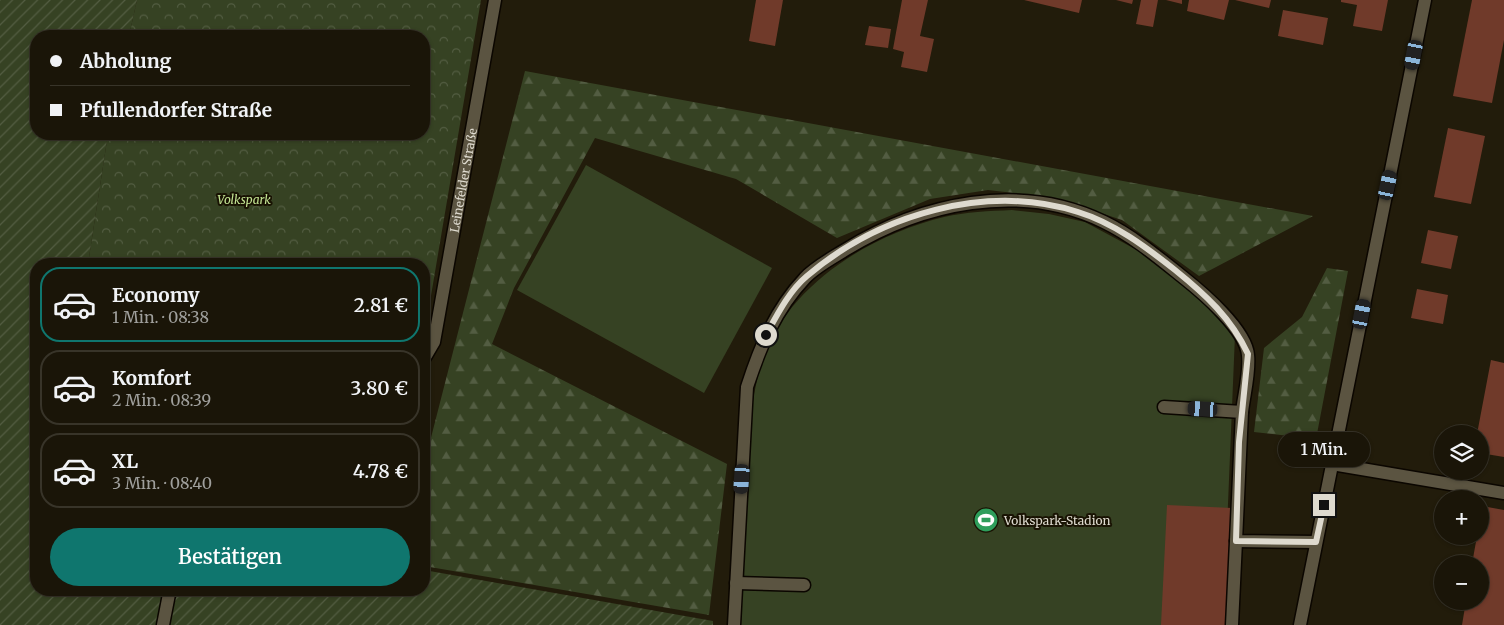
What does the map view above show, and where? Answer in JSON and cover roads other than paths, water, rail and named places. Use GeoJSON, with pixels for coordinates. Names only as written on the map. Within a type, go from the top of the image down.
{"type":"FeatureCollection","features":[{"type":"Feature","properties":{"kind":"street","name":"Leinefelder Straße"},"geometry":{"type":"LineString","coordinates":[[430,349],[434,342],[495,0]]}},
{"type":"Feature","properties":{"kind":"street"},"geometry":{"type":"LineString","coordinates":[[1300,625],[1425,0]]}},
{"type":"Feature","properties":{"kind":"street"},"geometry":{"type":"LineString","coordinates":[[734,625],[747,388],[758,353],[779,311],[806,277],[872,233],[939,209],[966,202],[994,200],[1035,202],[1077,212],[1104,221],[1125,234],[1194,285],[1216,305],[1237,331],[1248,354],[1242,412],[1232,625]]}},
{"type":"Feature","properties":{"kind":"street"},"geometry":{"type":"LineString","coordinates":[[1164,407],[1242,412]]}},
{"type":"Feature","properties":{"kind":"street"},"geometry":{"type":"LineString","coordinates":[[1332,464],[1504,493]]}},
{"type":"Feature","properties":{"kind":"street"},"geometry":{"type":"LineString","coordinates":[[1236,541],[1316,542]]}},
{"type":"Feature","properties":{"kind":"street"},"geometry":{"type":"LineString","coordinates":[[736,583],[804,585]]}},
{"type":"Feature","properties":{"kind":"street"},"geometry":{"type":"LineString","coordinates":[[163,625],[169,596]]}},
{"type":"Feature","properties":{"kind":"place","name":"Volkspark-Stadion"},"geometry":{"type":"Point","coordinates":[986,520]}},
{"type":"Feature","properties":{"kind":"park label","name":"Volkspark"},"geometry":{"type":"Point","coordinates":[244,199]}}]}
